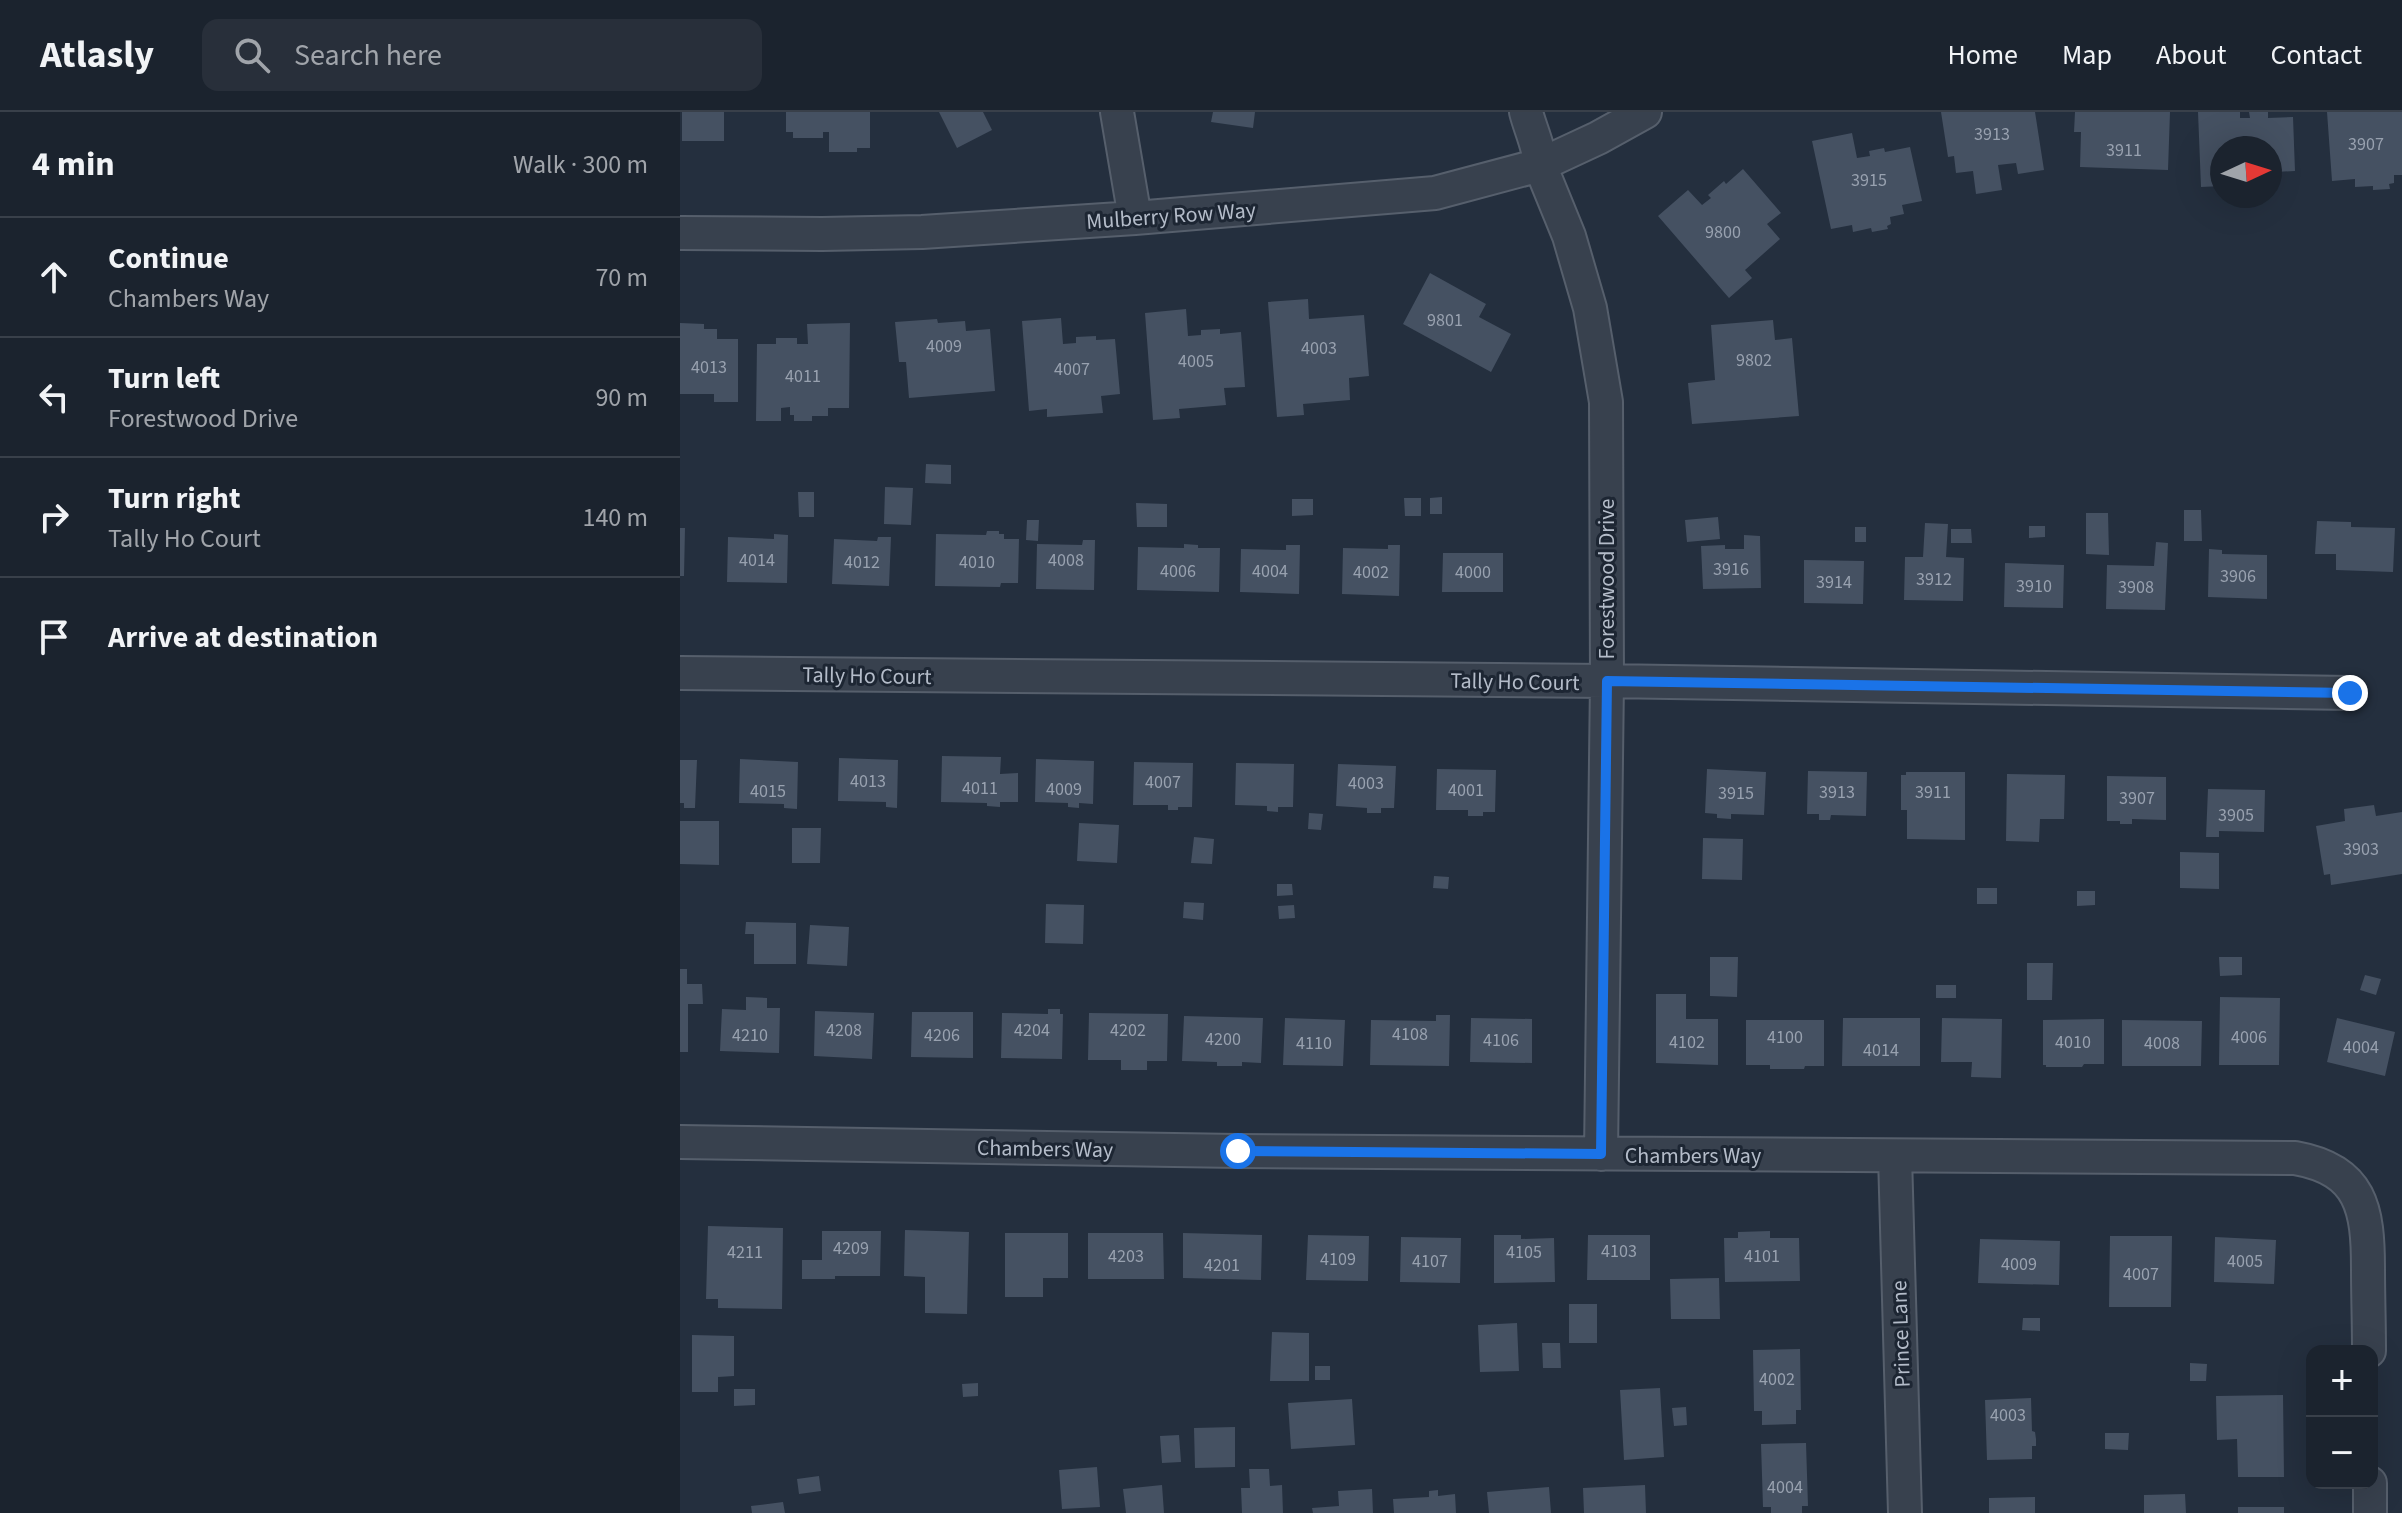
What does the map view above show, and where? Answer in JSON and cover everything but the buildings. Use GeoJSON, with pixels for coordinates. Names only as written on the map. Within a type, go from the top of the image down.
{"type":"FeatureCollection","features":[{"type":"Feature","properties":{"kind":"street"},"geometry":{"type":"LineString","coordinates":[[1117,112],[1135,218]]}},
{"type":"Feature","properties":{"kind":"street","name":"Forestwood Drive"},"geometry":{"type":"LineString","coordinates":[[1526,112],[1540,154],[1540,165],[1569,236],[1590,308],[1606,402],[1607,681],[1601,1154]]}},
{"type":"Feature","properties":{"kind":"street","name":"Mulberry Row Way"},"geometry":{"type":"LineString","coordinates":[[680,233],[922,232],[1435,193],[1540,165],[1645,112]]}},
{"type":"Feature","properties":{"kind":"street","name":"Tally Ho Court"},"geometry":{"type":"LineString","coordinates":[[680,673],[1607,681],[2350,693]]}},
{"type":"Feature","properties":{"kind":"street","name":"Chambers Way"},"geometry":{"type":"LineString","coordinates":[[680,1142],[1238,1151],[2295,1158],[2314,1161],[2332,1170],[2357,1195],[2365,1214],[2369,1345]]}},
{"type":"Feature","properties":{"kind":"street","name":"Prince Lane"},"geometry":{"type":"LineString","coordinates":[[1895,1156],[1905,1513]]}},
{"type":"Feature","properties":{"kind":"street"},"geometry":{"type":"LineString","coordinates":[[2370,1489],[2370,1513]]}},
{"type":"Feature","properties":{"kind":"route"},"geometry":{"type":"LineString","coordinates":[[1238,1151],[1601,1154],[1607,681],[2350,693]]}}]}
